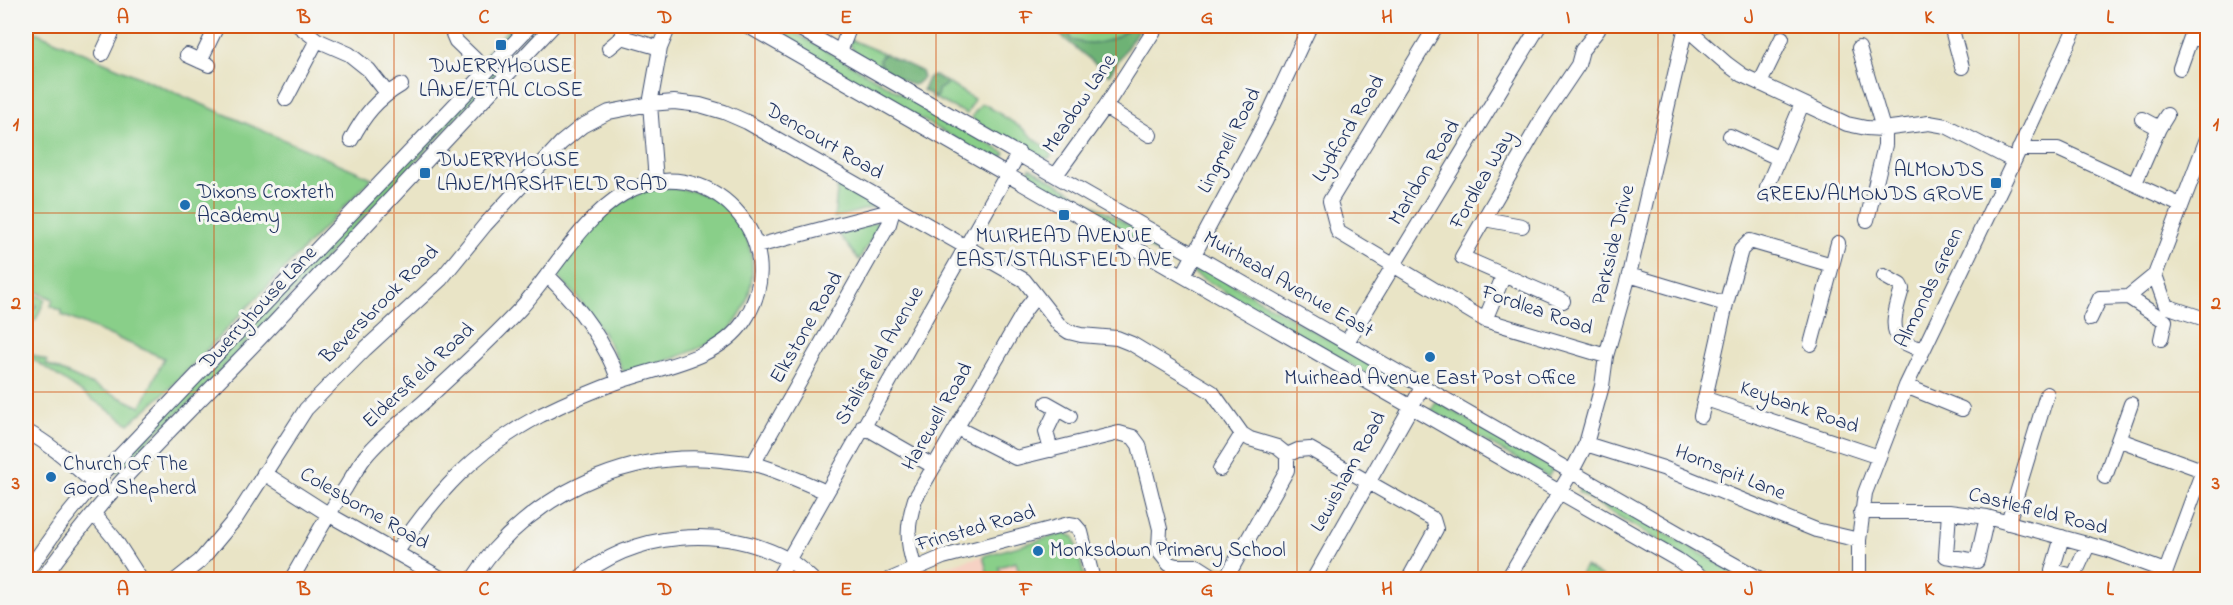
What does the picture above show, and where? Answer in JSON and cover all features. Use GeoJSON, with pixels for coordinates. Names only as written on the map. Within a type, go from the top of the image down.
{"type":"FeatureCollection","features":[{"type":"Feature","properties":{"kind":"street"},"geometry":{"type":"LineString","coordinates":[[187,55],[205,63],[217,26]]}},
{"type":"Feature","properties":{"kind":"street"},"geometry":{"type":"LineString","coordinates":[[299,26],[317,40],[349,54],[369,70],[387,93]]}},
{"type":"Feature","properties":{"kind":"street"},"geometry":{"type":"LineString","coordinates":[[457,26],[453,34],[456,41],[486,70]]}},
{"type":"Feature","properties":{"kind":"street","name":"Dwerryhouse Lane"},"geometry":{"type":"LineString","coordinates":[[26,573],[66,517],[94,483],[530,26]]}},
{"type":"Feature","properties":{"kind":"street","name":"Dwerryhouse Lane"},"geometry":{"type":"LineString","coordinates":[[42,579],[94,513],[124,480],[553,26]]}},
{"type":"Feature","properties":{"kind":"street"},"geometry":{"type":"LineString","coordinates":[[656,181],[650,104],[660,48],[669,26]]}},
{"type":"Feature","properties":{"kind":"street","name":"Muirhead Avenue East"},"geometry":{"type":"LineString","coordinates":[[748,26],[1678,560],[1706,579]]}},
{"type":"Feature","properties":{"kind":"street","name":"Muirhead Avenue East"},"geometry":{"type":"LineString","coordinates":[[795,26],[1762,579]]}},
{"type":"Feature","properties":{"kind":"street"},"geometry":{"type":"LineString","coordinates":[[840,52],[850,26]]}},
{"type":"Feature","properties":{"kind":"street","name":"Meadow Lane"},"geometry":{"type":"LineString","coordinates":[[1056,175],[1105,107],[1157,26]]}},
{"type":"Feature","properties":{"kind":"street","name":"Lingmell Road"},"geometry":{"type":"LineString","coordinates":[[1183,275],[1265,122],[1310,26]]}},
{"type":"Feature","properties":{"kind":"street","name":"Lydford Road"},"geometry":{"type":"LineString","coordinates":[[1394,267],[1338,232],[1330,201],[1436,26]]}},
{"type":"Feature","properties":{"kind":"street","name":"Marldon Road"},"geometry":{"type":"LineString","coordinates":[[1347,342],[1539,26]]}},
{"type":"Feature","properties":{"kind":"street"},"geometry":{"type":"LineString","coordinates":[[1951,26],[1962,66]]}},
{"type":"Feature","properties":{"kind":"street","name":"Almonds Green"},"geometry":{"type":"LineString","coordinates":[[1859,579],[1861,512],[1878,457],[1906,386],[2076,26]]}},
{"type":"Feature","properties":{"kind":"street"},"geometry":{"type":"LineString","coordinates":[[102,54],[111,27]]}},
{"type":"Feature","properties":{"kind":"street"},"geometry":{"type":"LineString","coordinates":[[1686,27],[1727,64],[1760,83],[1847,124],[1883,129],[1929,123],[1946,126],[2017,155],[2058,149],[2180,205]]}},
{"type":"Feature","properties":{"kind":"street","name":"Parkside Drive"},"geometry":{"type":"LineString","coordinates":[[1508,579],[1586,444],[1602,386],[1606,356],[1629,275],[1686,27]]}},
{"type":"Feature","properties":{"kind":"street","name":"Fordlea Way"},"geometry":{"type":"LineString","coordinates":[[1563,301],[1503,277],[1462,257],[1545,114],[1578,65],[1582,50],[1598,30]]}},
{"type":"Feature","properties":{"kind":"street"},"geometry":{"type":"LineString","coordinates":[[609,48],[624,31],[660,48]]}},
{"type":"Feature","properties":{"kind":"street"},"geometry":{"type":"LineString","coordinates":[[2180,69],[2193,31],[2208,42]]}},
{"type":"Feature","properties":{"kind":"street"},"geometry":{"type":"LineString","coordinates":[[1760,83],[1782,38]]}},
{"type":"Feature","properties":{"kind":"street"},"geometry":{"type":"LineString","coordinates":[[286,99],[317,40]]}},
{"type":"Feature","properties":{"kind":"street"},"geometry":{"type":"LineString","coordinates":[[1859,48],[1883,129],[1885,145],[1867,220]]}},
{"type":"Feature","properties":{"kind":"street"},"geometry":{"type":"LineString","coordinates":[[351,140],[363,117],[387,93],[401,85]]}},
{"type":"Feature","properties":{"kind":"street","name":"Dencourt Road"},"geometry":{"type":"LineString","coordinates":[[650,104],[700,105],[747,122],[892,208],[1024,280],[1060,326],[1069,332],[1117,338],[1132,344],[1212,392],[1242,434]]}},
{"type":"Feature","properties":{"kind":"street","name":"Beversbrook Road"},"geometry":{"type":"LineString","coordinates":[[176,579],[200,561],[236,518],[306,410],[364,349],[441,279],[485,225],[561,143],[582,126],[609,112],[650,104]]}},
{"type":"Feature","properties":{"kind":"street"},"geometry":{"type":"LineString","coordinates":[[1767,187],[1802,104]]}},
{"type":"Feature","properties":{"kind":"street"},"geometry":{"type":"LineString","coordinates":[[1105,107],[1150,135]]}},
{"type":"Feature","properties":{"kind":"street"},"geometry":{"type":"LineString","coordinates":[[2135,183],[2167,115]]}},
{"type":"Feature","properties":{"kind":"street"},"geometry":{"type":"LineString","coordinates":[[2142,119],[2160,128]]}},
{"type":"Feature","properties":{"kind":"street"},"geometry":{"type":"LineString","coordinates":[[1730,136],[1778,158]]}},
{"type":"Feature","properties":{"kind":"street"},"geometry":{"type":"LineString","coordinates":[[2128,297],[2155,275],[2208,136]]}},
{"type":"Feature","properties":{"kind":"street","name":"Stalisfield Avenue"},"geometry":{"type":"LineString","coordinates":[[777,579],[1019,153]]}},
{"type":"Feature","properties":{"kind":"street"},"geometry":{"type":"LineString","coordinates":[[396,552],[421,515],[460,471],[490,446],[543,414],[619,381],[700,354],[719,345],[742,324],[757,293],[759,273],[757,246],[738,212],[718,194],[688,183],[656,181],[632,189],[614,200],[582,231],[547,275],[580,310],[596,332],[619,381]]}},
{"type":"Feature","properties":{"kind":"street"},"geometry":{"type":"LineString","coordinates":[[757,246],[892,208]]}},
{"type":"Feature","properties":{"kind":"street","name":"Elkstone Road"},"geometry":{"type":"LineString","coordinates":[[755,465],[757,457],[889,224],[892,208]]}},
{"type":"Feature","properties":{"kind":"street"},"geometry":{"type":"LineString","coordinates":[[1484,219],[1522,226]]}},
{"type":"Feature","properties":{"kind":"street","name":"Keybank Road"},"geometry":{"type":"LineString","coordinates":[[1701,416],[1726,304],[1741,250],[1750,241],[1832,265]]}},
{"type":"Feature","properties":{"kind":"street"},"geometry":{"type":"LineString","coordinates":[[1811,344],[1838,243]]}},
{"type":"Feature","properties":{"kind":"street","name":"Fordlea Road"},"geometry":{"type":"LineString","coordinates":[[1394,267],[1485,320],[1606,356]]}},
{"type":"Feature","properties":{"kind":"street","name":"Eldersfield Road"},"geometry":{"type":"LineString","coordinates":[[291,579],[328,514],[365,456],[466,363],[522,306],[547,275]]}},
{"type":"Feature","properties":{"kind":"street"},"geometry":{"type":"LineString","coordinates":[[1629,275],[1726,304]]}},
{"type":"Feature","properties":{"kind":"street"},"geometry":{"type":"LineString","coordinates":[[2155,275],[2166,306],[2208,320]]}},
{"type":"Feature","properties":{"kind":"street"},"geometry":{"type":"LineString","coordinates":[[1884,276],[1900,285],[1902,289],[1895,323],[1897,335],[1904,343],[1923,350]]}},
{"type":"Feature","properties":{"kind":"street"},"geometry":{"type":"LineString","coordinates":[[1485,320],[1503,277]]}},
{"type":"Feature","properties":{"kind":"street","name":"Harewell Road"},"geometry":{"type":"LineString","coordinates":[[915,568],[907,539],[915,499],[1024,310],[1036,296]]}},
{"type":"Feature","properties":{"kind":"street"},"geometry":{"type":"LineString","coordinates":[[2090,319],[2100,298],[2128,297],[2165,321],[2161,339]]}},
{"type":"Feature","properties":{"kind":"street","name":"Lewisham Road"},"geometry":{"type":"LineString","coordinates":[[1313,579],[1423,386]]}},
{"type":"Feature","properties":{"kind":"street"},"geometry":{"type":"LineString","coordinates":[[1906,386],[1962,409]]}},
{"type":"Feature","properties":{"kind":"street"},"geometry":{"type":"LineString","coordinates":[[2008,523],[2047,394]]}},
{"type":"Feature","properties":{"kind":"street","name":"Keybank Road"},"geometry":{"type":"LineString","coordinates":[[1706,399],[1878,457]]}},
{"type":"Feature","properties":{"kind":"street"},"geometry":{"type":"LineString","coordinates":[[2105,477],[2132,404]]}},
{"type":"Feature","properties":{"kind":"street"},"geometry":{"type":"LineString","coordinates":[[1051,450],[1046,432],[1058,409]]}},
{"type":"Feature","properties":{"kind":"street"},"geometry":{"type":"LineString","coordinates":[[863,426],[933,466]]}},
{"type":"Feature","properties":{"kind":"street"},"geometry":{"type":"LineString","coordinates":[[957,428],[1016,458],[1119,433],[1133,437],[1139,445],[1160,529],[1161,554],[1169,564],[1197,566],[1219,579]]}},
{"type":"Feature","properties":{"kind":"street"},"geometry":{"type":"LineString","coordinates":[[26,431],[40,438],[68,459],[94,483],[105,484],[124,480]]}},
{"type":"Feature","properties":{"kind":"street"},"geometry":{"type":"LineString","coordinates":[[1213,449],[1223,463],[1242,434],[1250,439],[1277,447],[1287,455]]}},
{"type":"Feature","properties":{"kind":"street"},"geometry":{"type":"LineString","coordinates":[[2120,440],[2205,463],[2164,575]]}},
{"type":"Feature","properties":{"kind":"street","name":"Hornspit Lane"},"geometry":{"type":"LineString","coordinates":[[1586,444],[1663,468],[1816,530],[1859,540]]}},
{"type":"Feature","properties":{"kind":"street"},"geometry":{"type":"LineString","coordinates":[[1287,455],[1298,450],[1310,449],[1433,519],[1436,529],[1407,579]]}},
{"type":"Feature","properties":{"kind":"street"},"geometry":{"type":"LineString","coordinates":[[1225,579],[1287,470],[1287,455]]}},
{"type":"Feature","properties":{"kind":"street"},"geometry":{"type":"LineString","coordinates":[[472,579],[494,550],[555,498],[579,485],[639,463],[705,458],[755,465],[789,475],[825,492]]}},
{"type":"Feature","properties":{"kind":"street","name":"Colesborne Road"},"geometry":{"type":"LineString","coordinates":[[264,473],[328,514],[444,579]]}},
{"type":"Feature","properties":{"kind":"street"},"geometry":{"type":"LineString","coordinates":[[94,483],[94,513],[141,579]]}},
{"type":"Feature","properties":{"kind":"street","name":"Castlefield Road"},"geometry":{"type":"LineString","coordinates":[[1861,512],[1949,512],[1987,517],[2105,549],[2164,575]]}},
{"type":"Feature","properties":{"kind":"street"},"geometry":{"type":"LineString","coordinates":[[1949,512],[1946,556],[1977,561],[1987,517]]}},
{"type":"Feature","properties":{"kind":"street"},"geometry":{"type":"LineString","coordinates":[[66,517],[94,513]]}},
{"type":"Feature","properties":{"kind":"street","name":"Frinsted Road"},"geometry":{"type":"LineString","coordinates":[[890,579],[943,557],[1069,524],[1076,525],[1081,531],[1093,579]]}},
{"type":"Feature","properties":{"kind":"street"},"geometry":{"type":"LineString","coordinates":[[2062,537],[2052,571],[2074,576],[2088,544]]}},
{"type":"Feature","properties":{"kind":"street"},"geometry":{"type":"LineString","coordinates":[[577,579],[609,557],[658,540],[677,538],[718,538],[751,545],[788,560],[813,579]]}},
{"type":"Feature","properties":{"kind":"shaded area","name":"Monksdown Primary School"},"geometry":{"type":"Polygon","coordinates":[[[1065,533],[1074,537],[1085,579],[928,580],[925,572],[1065,533]]]}},
{"type":"Feature","properties":{"kind":"green space"},"geometry":{"type":"Polygon","coordinates":[[[511,26],[521,26],[491,57],[482,58],[511,26]]]}},
{"type":"Feature","properties":{"kind":"green space"},"geometry":{"type":"Polygon","coordinates":[[[536,26],[542,26],[191,402],[158,431],[117,473],[113,470],[536,26]]]}},
{"type":"Feature","properties":{"kind":"green space"},"geometry":{"type":"Polygon","coordinates":[[[759,26],[783,26],[1005,153],[998,163],[759,26]]]}},
{"type":"Feature","properties":{"kind":"green space"},"geometry":{"type":"Polygon","coordinates":[[[1049,26],[1067,26],[1071,40],[1100,43],[1120,35],[1126,31],[1126,26],[1141,26],[1109,75],[1049,26]]]}},
{"type":"Feature","properties":{"kind":"green space"},"geometry":{"type":"Polygon","coordinates":[[[1067,26],[1126,26],[1126,30],[1107,41],[1086,43],[1071,40],[1067,26]]]}},
{"type":"Feature","properties":{"kind":"green space","name":"Dixons Croxteth Academy"},"geometry":{"type":"Polygon","coordinates":[[[26,28],[372,178],[168,390],[129,424],[28,356],[26,357],[26,352],[47,361],[46,364],[141,407],[164,358],[62,315],[62,311],[51,306],[53,299],[26,287],[26,28]]]}},
{"type":"Feature","properties":{"kind":"green space"},"geometry":{"type":"Polygon","coordinates":[[[849,39],[885,54],[881,56],[880,64],[886,70],[853,50],[849,39]]]}},
{"type":"Feature","properties":{"kind":"green space"},"geometry":{"type":"Polygon","coordinates":[[[885,54],[921,71],[923,78],[912,85],[893,75],[884,69],[879,60],[885,54]]]}},
{"type":"Feature","properties":{"kind":"green space"},"geometry":{"type":"Polygon","coordinates":[[[932,76],[948,83],[938,90],[937,96],[934,97],[923,90],[928,78],[932,76]]]}},
{"type":"Feature","properties":{"kind":"green space"},"geometry":{"type":"Polygon","coordinates":[[[948,83],[974,99],[967,114],[932,97],[937,96],[938,90],[948,83]]]}},
{"type":"Feature","properties":{"kind":"green space"},"geometry":{"type":"Polygon","coordinates":[[[981,104],[1022,128],[1050,152],[1051,157],[1047,159],[1029,152],[974,121],[972,116],[981,104]]]}},
{"type":"Feature","properties":{"kind":"green space"},"geometry":{"type":"Polygon","coordinates":[[[1030,168],[1183,256],[1179,265],[1025,177],[1030,168]]]}},
{"type":"Feature","properties":{"kind":"green space"},"geometry":{"type":"Polygon","coordinates":[[[838,182],[875,204],[874,207],[834,218],[838,182]]]}},
{"type":"Feature","properties":{"kind":"green space"},"geometry":{"type":"Polygon","coordinates":[[[659,188],[696,192],[725,206],[738,221],[747,238],[752,276],[741,313],[730,329],[721,336],[680,356],[625,372],[594,320],[557,275],[557,272],[610,210],[632,196],[659,188]]]}},
{"type":"Feature","properties":{"kind":"green space"},"geometry":{"type":"Polygon","coordinates":[[[877,222],[879,226],[859,260],[837,232],[877,222]]]}},
{"type":"Feature","properties":{"kind":"green space"},"geometry":{"type":"Polygon","coordinates":[[[1198,265],[1396,378],[1391,388],[1193,273],[1198,265]]]}},
{"type":"Feature","properties":{"kind":"green space"},"geometry":{"type":"Polygon","coordinates":[[[26,291],[45,299],[36,320],[27,324],[27,319],[37,305],[27,300],[29,296],[26,291]]]}},
{"type":"Feature","properties":{"kind":"green space"},"geometry":{"type":"Polygon","coordinates":[[[1436,401],[1553,469],[1548,477],[1431,410],[1436,401]]]}},
{"type":"Feature","properties":{"kind":"green space"},"geometry":{"type":"Polygon","coordinates":[[[1582,486],[1746,579],[1716,579],[1672,549],[1578,492],[1582,486]]]}},
{"type":"Feature","properties":{"kind":"green space","name":"Monksdown Primary School"},"geometry":{"type":"Polygon","coordinates":[[[1065,533],[1074,537],[1085,579],[1012,579],[1020,577],[1016,562],[999,567],[1002,579],[989,579],[983,556],[1065,533]]]}},
{"type":"Feature","properties":{"kind":"green space"},"geometry":{"type":"Polygon","coordinates":[[[1585,566],[1605,579],[1577,579],[1585,566]]]}},
{"type":"Feature","properties":{"kind":"place","name":"DWERRYHOUSE LANE/ETAL CLOSE"},"geometry":{"type":"Point","coordinates":[501,45]}},
{"type":"Feature","properties":{"kind":"place","name":"DWERRYHOUSE LANE/MARSHFIELD ROAD"},"geometry":{"type":"Point","coordinates":[425,173]}},
{"type":"Feature","properties":{"kind":"place","name":"ALMONDS GREEN/ALMONDS GROVE"},"geometry":{"type":"Point","coordinates":[1996,183]}},
{"type":"Feature","properties":{"kind":"place","name":"Dixons Croxteth Academy"},"geometry":{"type":"Point","coordinates":[185,205]}},
{"type":"Feature","properties":{"kind":"place","name":"MUIRHEAD AVENUE EAST/STALISFIELD AVE"},"geometry":{"type":"Point","coordinates":[1064,215]}},
{"type":"Feature","properties":{"kind":"place","name":"Muirhead Avenue East Post Office"},"geometry":{"type":"Point","coordinates":[1430,357]}},
{"type":"Feature","properties":{"kind":"place","name":"Church Of The Good Shepherd"},"geometry":{"type":"Point","coordinates":[51,477]}},
{"type":"Feature","properties":{"kind":"place","name":"Monksdown Primary School"},"geometry":{"type":"Point","coordinates":[1038,551]}}]}
